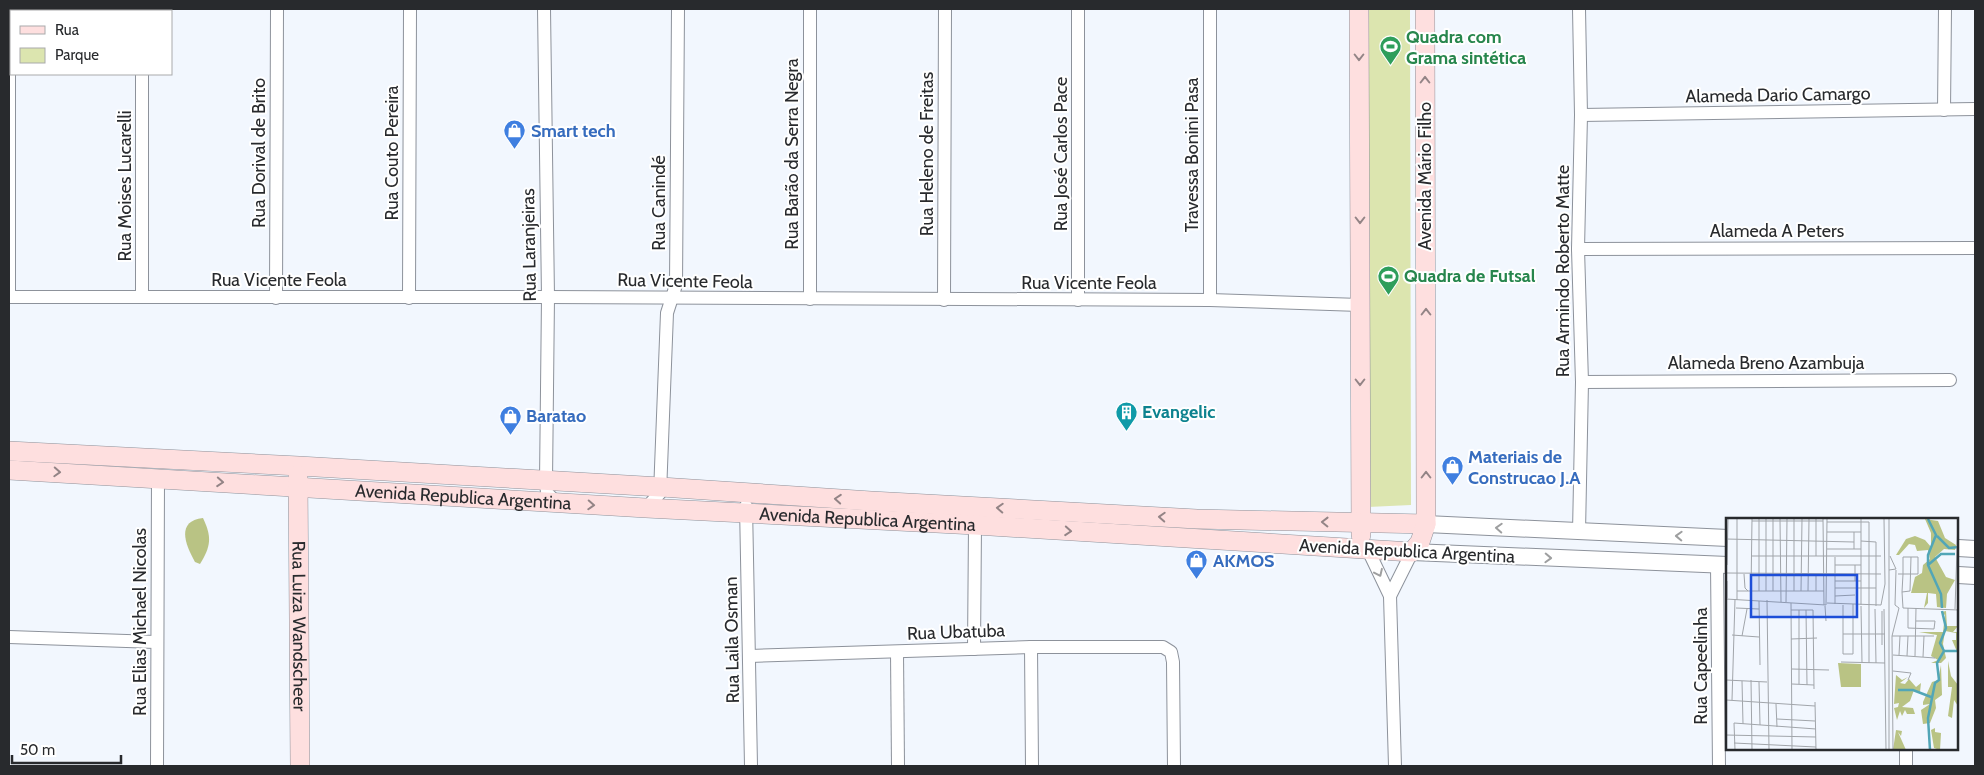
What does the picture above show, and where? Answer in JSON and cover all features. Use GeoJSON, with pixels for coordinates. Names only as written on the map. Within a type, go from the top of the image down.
{"type":"FeatureCollection","features":[{"type":"Feature","properties":{"kind":"main road"},"geometry":{"type":"LineString","coordinates":[[1359,9],[1360,523],[1362,540],[1368,550]]}},
{"type":"Feature","properties":{"kind":"main road","name":"Avenida Mário Filho"},"geometry":{"type":"LineString","coordinates":[[1425,9],[1426,524]]}},
{"type":"Feature","properties":{"kind":"main road","name":"Avenida Republica Argentina"},"geometry":{"type":"LineString","coordinates":[[9,451],[299,466],[1197,519],[1426,524]]}},
{"type":"Feature","properties":{"kind":"main road","name":"Rua Luiza Wandscheer"},"geometry":{"type":"LineString","coordinates":[[299,466],[300,766]]}},
{"type":"Feature","properties":{"kind":"main road","name":"Avenida Republica Argentina"},"geometry":{"type":"LineString","coordinates":[[9,470],[1412,552]]}},
{"type":"Feature","properties":{"kind":"main road"},"geometry":{"type":"LineString","coordinates":[[1412,552],[1420,542],[1426,524]]}},
{"type":"Feature","properties":{"kind":"street"},"geometry":{"type":"LineString","coordinates":[[9,9],[9,297]]}},
{"type":"Feature","properties":{"kind":"street","name":"Rua Dorival de Brito"},"geometry":{"type":"LineString","coordinates":[[276,298],[277,9]]}},
{"type":"Feature","properties":{"kind":"street","name":"Rua Couto Pereira"},"geometry":{"type":"LineString","coordinates":[[409,298],[410,9]]}},
{"type":"Feature","properties":{"kind":"street","name":"Rua Laranjeiras"},"geometry":{"type":"LineString","coordinates":[[544,9],[548,297],[546,481]]}},
{"type":"Feature","properties":{"kind":"street","name":"Rua Canindé"},"geometry":{"type":"LineString","coordinates":[[661,487],[668,313],[676,285],[678,9]]}},
{"type":"Feature","properties":{"kind":"street","name":"Rua Barão da Serra Negra"},"geometry":{"type":"LineString","coordinates":[[810,9],[810,299]]}},
{"type":"Feature","properties":{"kind":"street","name":"Rua Heleno de Freitas"},"geometry":{"type":"LineString","coordinates":[[944,300],[945,9]]}},
{"type":"Feature","properties":{"kind":"street","name":"Rua José Carlos Pace"},"geometry":{"type":"LineString","coordinates":[[1078,9],[1078,300]]}},
{"type":"Feature","properties":{"kind":"street","name":"Travessa Bonini Pasa"},"geometry":{"type":"LineString","coordinates":[[1210,9],[1210,300]]}},
{"type":"Feature","properties":{"kind":"street","name":"Rua Armindo Roberto Matte"},"geometry":{"type":"LineString","coordinates":[[1579,9],[1581,115],[1578,249],[1582,382],[1579,532]]}},
{"type":"Feature","properties":{"kind":"street"},"geometry":{"type":"LineString","coordinates":[[1944,110],[1945,9]]}},
{"type":"Feature","properties":{"kind":"street","name":"Rua Moises Lucarelli"},"geometry":{"type":"LineString","coordinates":[[142,75],[142,297]]}},
{"type":"Feature","properties":{"kind":"street","name":"Alameda Dario Camargo"},"geometry":{"type":"LineString","coordinates":[[1581,115],[1975,110]]}},
{"type":"Feature","properties":{"kind":"street","name":"Alameda A Peters"},"geometry":{"type":"LineString","coordinates":[[1578,249],[1975,248]]}},
{"type":"Feature","properties":{"kind":"street","name":"Rua Vicente Feola"},"geometry":{"type":"LineString","coordinates":[[9,297],[1210,300],[1360,306]]}},
{"type":"Feature","properties":{"kind":"street","name":"Alameda Breno Azambuja"},"geometry":{"type":"LineString","coordinates":[[1582,382],[1950,380]]}},
{"type":"Feature","properties":{"kind":"street","name":"Rua Elias Michael Nicolas"},"geometry":{"type":"LineString","coordinates":[[157,766],[158,478]]}},
{"type":"Feature","properties":{"kind":"street"},"geometry":{"type":"LineString","coordinates":[[546,481],[547,493],[557,503]]}},
{"type":"Feature","properties":{"kind":"street"},"geometry":{"type":"LineString","coordinates":[[646,508],[658,497],[661,487]]}},
{"type":"Feature","properties":{"kind":"street","name":"Rua Laila Osman"},"geometry":{"type":"LineString","coordinates":[[746,493],[752,766]]}},
{"type":"Feature","properties":{"kind":"street","name":"Avenida Republica Argentina"},"geometry":{"type":"LineString","coordinates":[[1426,524],[1726,538]]}},
{"type":"Feature","properties":{"kind":"street"},"geometry":{"type":"LineString","coordinates":[[974,649],[975,525]]}},
{"type":"Feature","properties":{"kind":"street"},"geometry":{"type":"LineString","coordinates":[[1959,548],[1975,549]]}},
{"type":"Feature","properties":{"kind":"street"},"geometry":{"type":"LineString","coordinates":[[1368,550],[1390,596],[1395,766]]}},
{"type":"Feature","properties":{"kind":"street"},"geometry":{"type":"LineString","coordinates":[[1390,596],[1412,552]]}},
{"type":"Feature","properties":{"kind":"street","name":"Avenida Republica Argentina"},"geometry":{"type":"LineString","coordinates":[[1412,552],[1723,565]]}},
{"type":"Feature","properties":{"kind":"street","name":"Rua Capeelinha"},"geometry":{"type":"LineString","coordinates":[[1719,766],[1723,565]]}},
{"type":"Feature","properties":{"kind":"street"},"geometry":{"type":"LineString","coordinates":[[1959,575],[1975,576]]}},
{"type":"Feature","properties":{"kind":"street"},"geometry":{"type":"LineString","coordinates":[[9,637],[156,642]]}},
{"type":"Feature","properties":{"kind":"street"},"geometry":{"type":"LineString","coordinates":[[1031,647],[1032,766]]}},
{"type":"Feature","properties":{"kind":"street","name":"Rua Ubatuba"},"geometry":{"type":"LineString","coordinates":[[750,656],[1031,647],[1163,647],[1171,652],[1173,662],[1174,766]]}},
{"type":"Feature","properties":{"kind":"street"},"geometry":{"type":"LineString","coordinates":[[897,652],[898,766]]}},
{"type":"Feature","properties":{"kind":"street"},"geometry":{"type":"LineString","coordinates":[[1906,750],[1906,766]]}},
{"type":"Feature","properties":{"kind":"green space"},"geometry":{"type":"Polygon","coordinates":[[[1368,9],[1410,9],[1411,505],[1368,507],[1368,9]]]}},
{"type":"Feature","properties":{"kind":"green space"},"geometry":{"type":"Polygon","coordinates":[[[203,518],[208,531],[209,541],[200,564],[195,562],[191,555],[185,534],[189,524],[194,520],[203,518]]]}},
{"type":"Feature","properties":{"kind":"place","name":"Quadra com Grama sintética"},"geometry":{"type":"Point","coordinates":[1390,66]}},
{"type":"Feature","properties":{"kind":"place","name":"Smart tech"},"geometry":{"type":"Point","coordinates":[515,150]}},
{"type":"Feature","properties":{"kind":"place","name":"Quadra de Futsal"},"geometry":{"type":"Point","coordinates":[1388,295]}},
{"type":"Feature","properties":{"kind":"place","name":"Evangelic"},"geometry":{"type":"Point","coordinates":[1126,431]}},
{"type":"Feature","properties":{"kind":"place","name":"Baratao"},"geometry":{"type":"Point","coordinates":[510,435]}},
{"type":"Feature","properties":{"kind":"place","name":"Materiais de Construcao J.A"},"geometry":{"type":"Point","coordinates":[1452,486]}},
{"type":"Feature","properties":{"kind":"place","name":"AKMOS"},"geometry":{"type":"Point","coordinates":[1197,580]}}]}
